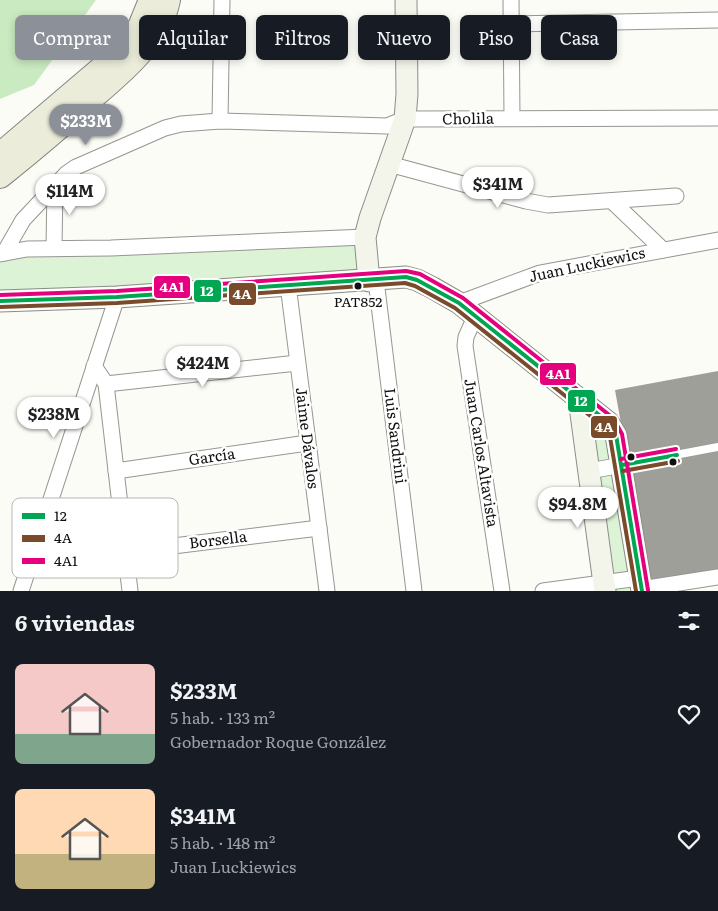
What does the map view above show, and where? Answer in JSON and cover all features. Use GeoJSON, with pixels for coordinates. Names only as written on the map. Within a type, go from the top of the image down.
{"type":"FeatureCollection","features":[{"type":"Feature","properties":{"kind":"main road"},"geometry":{"type":"LineString","coordinates":[[4,146],[114,58],[140,27],[151,5],[151,0]]}},
{"type":"Feature","properties":{"kind":"main road"},"geometry":{"type":"LineString","coordinates":[[0,176],[50,135],[134,59],[155,34],[166,13],[168,0]]}},
{"type":"Feature","properties":{"kind":"main road"},"geometry":{"type":"LineString","coordinates":[[372,280],[365,237],[405,120],[407,94],[406,0]]}},
{"type":"Feature","properties":{"kind":"main road"},"geometry":{"type":"LineString","coordinates":[[0,301],[117,297],[406,277],[417,280],[459,303],[608,422],[616,435],[641,586]]}},
{"type":"Feature","properties":{"kind":"main road"},"geometry":{"type":"LineString","coordinates":[[579,399],[604,587]]}},
{"type":"Feature","properties":{"kind":"street"},"geometry":{"type":"LineString","coordinates":[[220,121],[222,0]]}},
{"type":"Feature","properties":{"kind":"street"},"geometry":{"type":"LineString","coordinates":[[511,0],[511,15]]}},
{"type":"Feature","properties":{"kind":"street"},"geometry":{"type":"LineString","coordinates":[[531,24],[718,20]]}},
{"type":"Feature","properties":{"kind":"street"},"geometry":{"type":"LineString","coordinates":[[511,60],[512,118]]}},
{"type":"Feature","properties":{"kind":"street","name":"Cholila"},"geometry":{"type":"LineString","coordinates":[[2,254],[23,220],[55,185],[76,167],[165,128],[181,124],[220,121],[387,126],[405,120],[718,118]]}},
{"type":"Feature","properties":{"kind":"street"},"geometry":{"type":"LineString","coordinates":[[389,164],[526,201],[548,205],[676,196]]}},
{"type":"Feature","properties":{"kind":"street"},"geometry":{"type":"LineString","coordinates":[[54,248],[55,185]]}},
{"type":"Feature","properties":{"kind":"street"},"geometry":{"type":"LineString","coordinates":[[612,201],[662,250]]}},
{"type":"Feature","properties":{"kind":"street"},"geometry":{"type":"LineString","coordinates":[[2,254],[27,248],[111,248],[365,237]]}},
{"type":"Feature","properties":{"kind":"street","name":"Juan Luckiewics"},"geometry":{"type":"LineString","coordinates":[[459,303],[540,273],[718,240]]}},
{"type":"Feature","properties":{"kind":"street","name":"Luis Sandrini"},"geometry":{"type":"LineString","coordinates":[[372,280],[414,591]]}},
{"type":"Feature","properties":{"kind":"street","name":"Jaime Dávalos"},"geometry":{"type":"LineString","coordinates":[[288,285],[327,591]]}},
{"type":"Feature","properties":{"kind":"street"},"geometry":{"type":"LineString","coordinates":[[50,498],[117,297]]}},
{"type":"Feature","properties":{"kind":"street","name":"Juan Carlos Altavista"},"geometry":{"type":"LineString","coordinates":[[476,317],[466,337],[465,346],[502,591]]}},
{"type":"Feature","properties":{"kind":"street"},"geometry":{"type":"LineString","coordinates":[[106,384],[297,363]]}},
{"type":"Feature","properties":{"kind":"street"},"geometry":{"type":"LineString","coordinates":[[94,366],[106,384],[119,498]]}},
{"type":"Feature","properties":{"kind":"street","name":"García"},"geometry":{"type":"LineString","coordinates":[[116,471],[307,443]]}},
{"type":"Feature","properties":{"kind":"street"},"geometry":{"type":"LineString","coordinates":[[589,471],[622,465]]}},
{"type":"Feature","properties":{"kind":"street","name":"Borsella"},"geometry":{"type":"LineString","coordinates":[[178,545],[318,528]]}},
{"type":"Feature","properties":{"kind":"street"},"geometry":{"type":"LineString","coordinates":[[543,591],[641,586],[718,577]]}},
{"type":"Feature","properties":{"kind":"street"},"geometry":{"type":"LineString","coordinates":[[21,591],[25,578]]}},
{"type":"Feature","properties":{"kind":"street"},"geometry":{"type":"LineString","coordinates":[[128,578],[130,591]]}},
{"type":"Feature","properties":{"kind":"lane"},"geometry":{"type":"LineString","coordinates":[[622,465],[718,447]]}},
{"type":"Feature","properties":{"kind":"green space"},"geometry":{"type":"Polygon","coordinates":[[[0,0],[96,0],[85,15],[15,15],[15,60],[52,60],[34,85],[0,99],[0,0]]]}},
{"type":"Feature","properties":{"kind":"green space"},"geometry":{"type":"Polygon","coordinates":[[[365,237],[369,281],[0,301],[0,254],[365,237]]]}},
{"type":"Feature","properties":{"kind":"green space"},"geometry":{"type":"Polygon","coordinates":[[[579,399],[608,422],[642,591],[605,591],[579,399]]]}},
{"type":"Feature","properties":{"kind":"building"},"geometry":{"type":"Polygon","coordinates":[[[718,371],[718,569],[649,581],[615,390],[718,371]]]}},
{"type":"Feature","properties":{"kind":"transit line","name":"4A1"},"geometry":{"type":"LineString","coordinates":[[0,295],[117,291],[406,271],[420,274],[463,298],[613,418],[622,434],[648,590]]}},
{"type":"Feature","properties":{"kind":"transit line","name":"12"},"geometry":{"type":"LineString","coordinates":[[0,301],[117,297],[406,277],[417,280],[459,303],[608,422],[616,435],[642,591]]}},
{"type":"Feature","properties":{"kind":"transit line","name":"4A"},"geometry":{"type":"LineString","coordinates":[[0,307],[117,303],[405,283],[415,286],[455,308],[603,426],[610,437],[636,591]]}},
{"type":"Feature","properties":{"kind":"transit line","name":"4A1"},"geometry":{"type":"LineString","coordinates":[[621,459],[676,449]]}},
{"type":"Feature","properties":{"kind":"transit line","name":"12"},"geometry":{"type":"LineString","coordinates":[[622,465],[677,455]]}},
{"type":"Feature","properties":{"kind":"transit line","name":"4A"},"geometry":{"type":"LineString","coordinates":[[623,471],[678,461]]}},
{"type":"Feature","properties":{"kind":"place","name":"PAT852"},"geometry":{"type":"Point","coordinates":[358,286]}}]}
